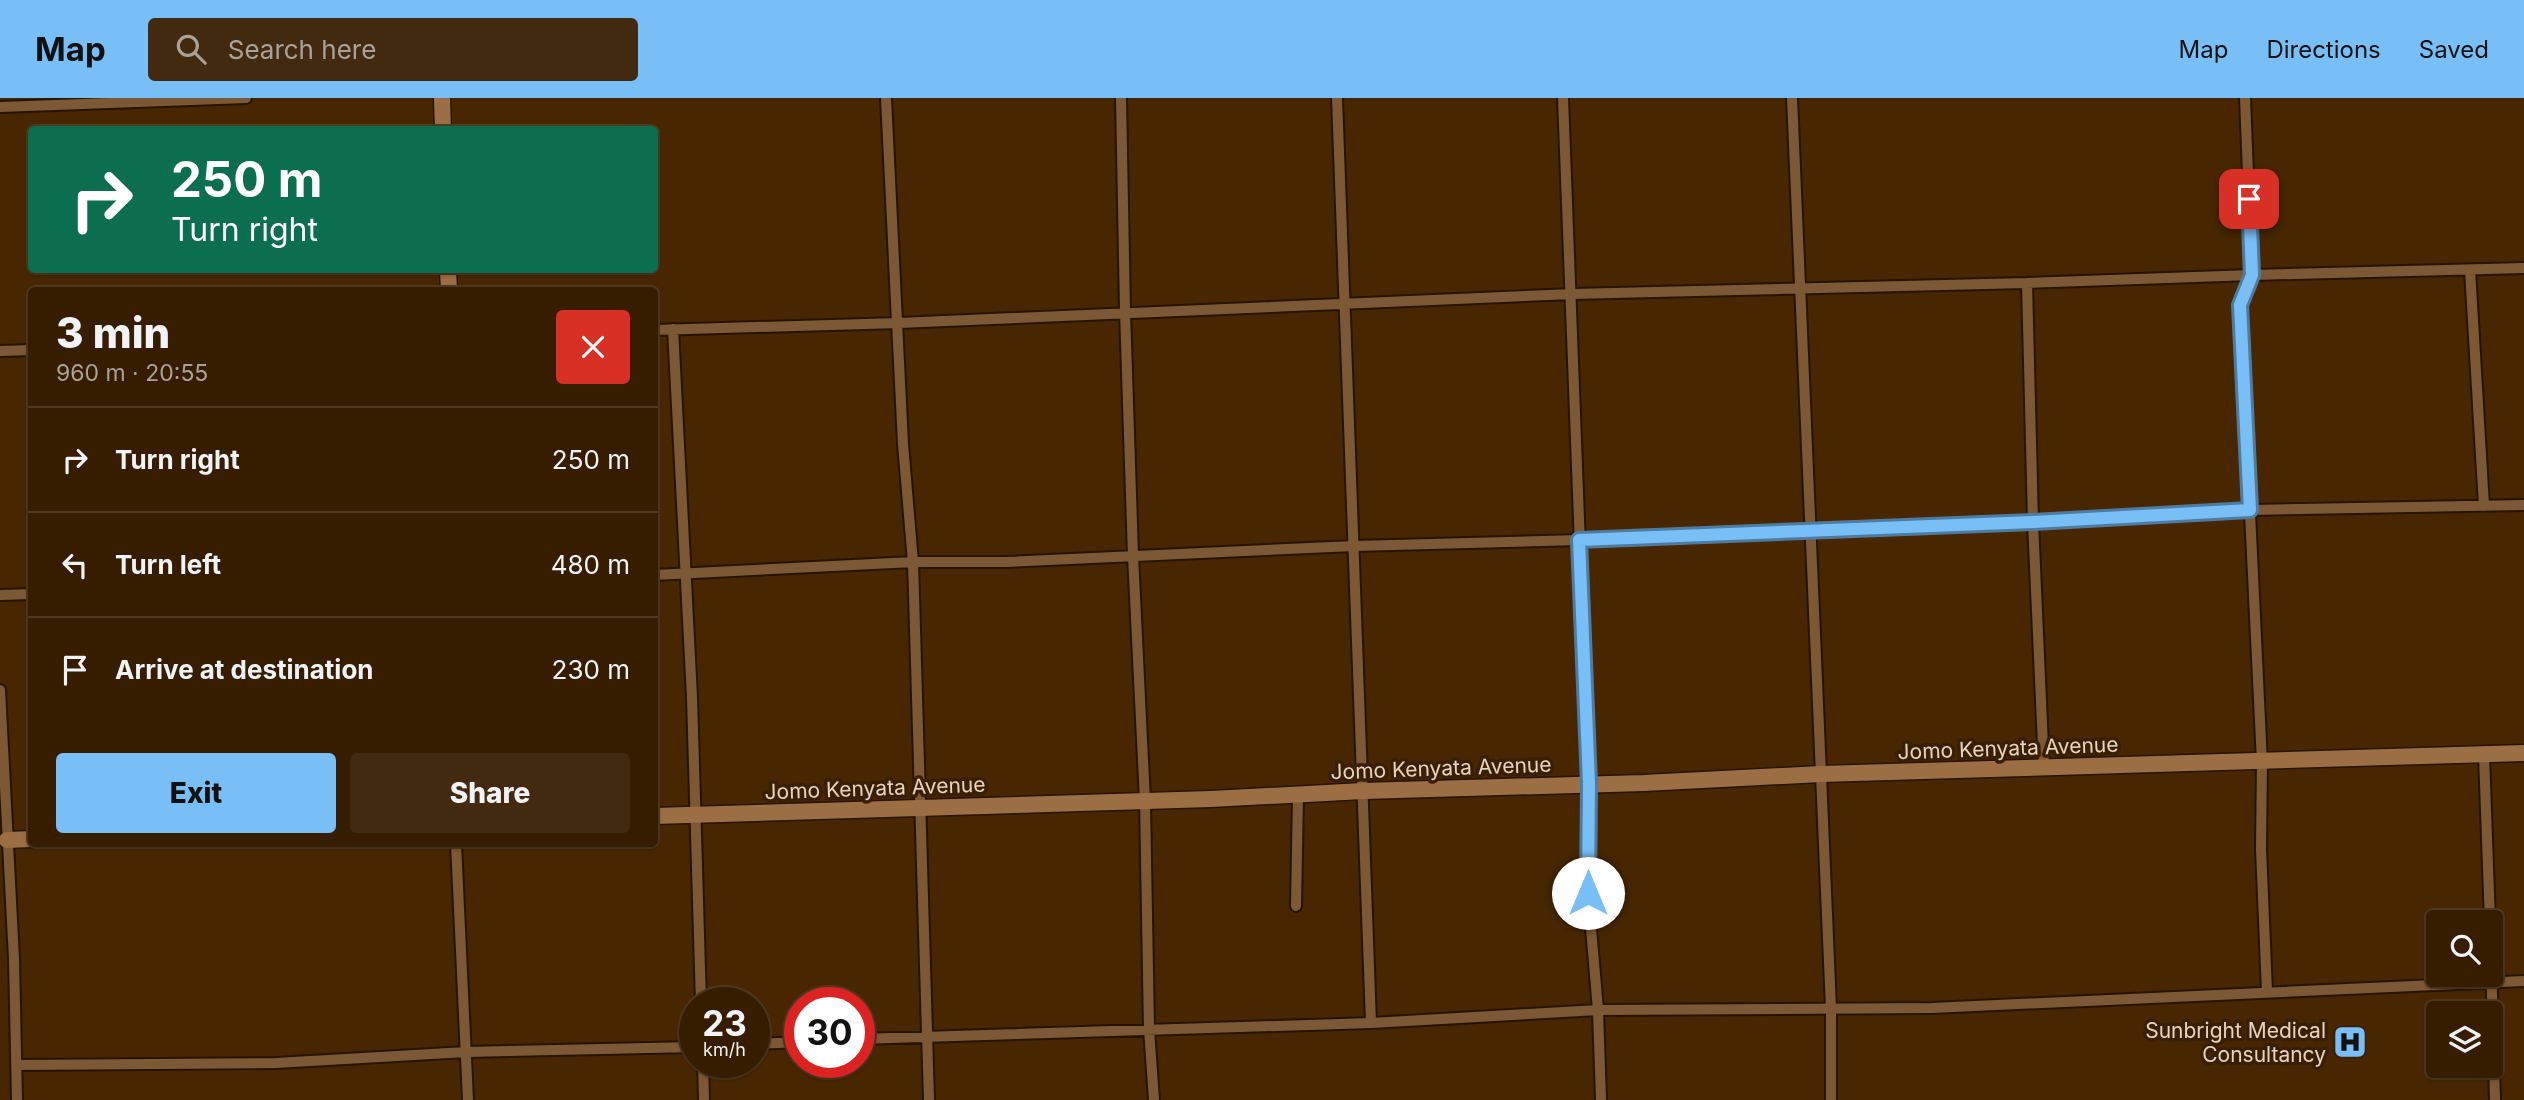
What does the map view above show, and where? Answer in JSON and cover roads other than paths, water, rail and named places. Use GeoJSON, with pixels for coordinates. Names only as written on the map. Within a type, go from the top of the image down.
{"type":"FeatureCollection","features":[{"type":"Feature","properties":{"kind":"street"},"geometry":{"type":"LineString","coordinates":[[0,107],[246,98]]}},
{"type":"Feature","properties":{"kind":"street"},"geometry":{"type":"LineString","coordinates":[[442,98],[443,126]]}},
{"type":"Feature","properties":{"kind":"street"},"geometry":{"type":"LineString","coordinates":[[886,98],[903,444],[913,562],[929,1100]]}},
{"type":"Feature","properties":{"kind":"street"},"geometry":{"type":"LineString","coordinates":[[1121,98],[1133,556],[1144,801],[1149,1030],[1154,1100]]}},
{"type":"Feature","properties":{"kind":"street"},"geometry":{"type":"LineString","coordinates":[[1337,98],[1371,1023]]}},
{"type":"Feature","properties":{"kind":"street"},"geometry":{"type":"LineString","coordinates":[[1563,98],[1589,783],[1588,893],[1598,1010],[1601,1100]]}},
{"type":"Feature","properties":{"kind":"street"},"geometry":{"type":"LineString","coordinates":[[1792,98],[1831,1008],[1830,1100]]}},
{"type":"Feature","properties":{"kind":"street"},"geometry":{"type":"LineString","coordinates":[[2245,98],[2252,275],[2240,305],[2262,762],[2261,849],[2267,992]]}},
{"type":"Feature","properties":{"kind":"street"},"geometry":{"type":"LineString","coordinates":[[658,330],[899,323],[1572,293],[2524,268]]}},
{"type":"Feature","properties":{"kind":"street"},"geometry":{"type":"LineString","coordinates":[[2470,270],[2484,506]]}},
{"type":"Feature","properties":{"kind":"street"},"geometry":{"type":"LineString","coordinates":[[2028,283],[2033,522],[2044,768]]}},
{"type":"Feature","properties":{"kind":"street"},"geometry":{"type":"LineString","coordinates":[[673,329],[687,574],[701,987]]}},
{"type":"Feature","properties":{"kind":"street"},"geometry":{"type":"LineString","coordinates":[[0,351],[28,350]]}},
{"type":"Feature","properties":{"kind":"street"},"geometry":{"type":"LineString","coordinates":[[658,575],[913,562],[1005,562],[1354,546],[2033,522],[2250,510],[2524,505]]}},
{"type":"Feature","properties":{"kind":"street"},"geometry":{"type":"LineString","coordinates":[[0,595],[28,594]]}},
{"type":"Feature","properties":{"kind":"street"},"geometry":{"type":"LineString","coordinates":[[0,690],[4,840],[18,1100]]}},
{"type":"Feature","properties":{"kind":"street","name":"Jomo Kenyata Avenue"},"geometry":{"type":"LineString","coordinates":[[658,816],[1144,801],[1821,774],[2524,753]]}},
{"type":"Feature","properties":{"kind":"street"},"geometry":{"type":"LineString","coordinates":[[2484,755],[2490,910]]}},
{"type":"Feature","properties":{"kind":"street"},"geometry":{"type":"LineString","coordinates":[[1296,905],[1298,795]]}},
{"type":"Feature","properties":{"kind":"street"},"geometry":{"type":"LineString","coordinates":[[4,840],[28,839]]}},
{"type":"Feature","properties":{"kind":"street"},"geometry":{"type":"LineString","coordinates":[[456,847],[468,1100]]}},
{"type":"Feature","properties":{"kind":"street"},"geometry":{"type":"LineString","coordinates":[[2503,982],[2524,981]]}},
{"type":"Feature","properties":{"kind":"street"},"geometry":{"type":"LineString","coordinates":[[875,1038],[1371,1023],[1598,1010],[1932,1008],[2426,985]]}},
{"type":"Feature","properties":{"kind":"street"},"geometry":{"type":"LineString","coordinates":[[2492,987],[2495,1100]]}},
{"type":"Feature","properties":{"kind":"street"},"geometry":{"type":"LineString","coordinates":[[17,1065],[276,1063],[466,1052],[679,1046]]}},
{"type":"Feature","properties":{"kind":"street"},"geometry":{"type":"LineString","coordinates":[[703,1078],[704,1100]]}},
{"type":"Feature","properties":{"kind":"place","name":"Sunbright Medical Consultancy"},"geometry":{"type":"Point","coordinates":[2350,1042]}}]}
